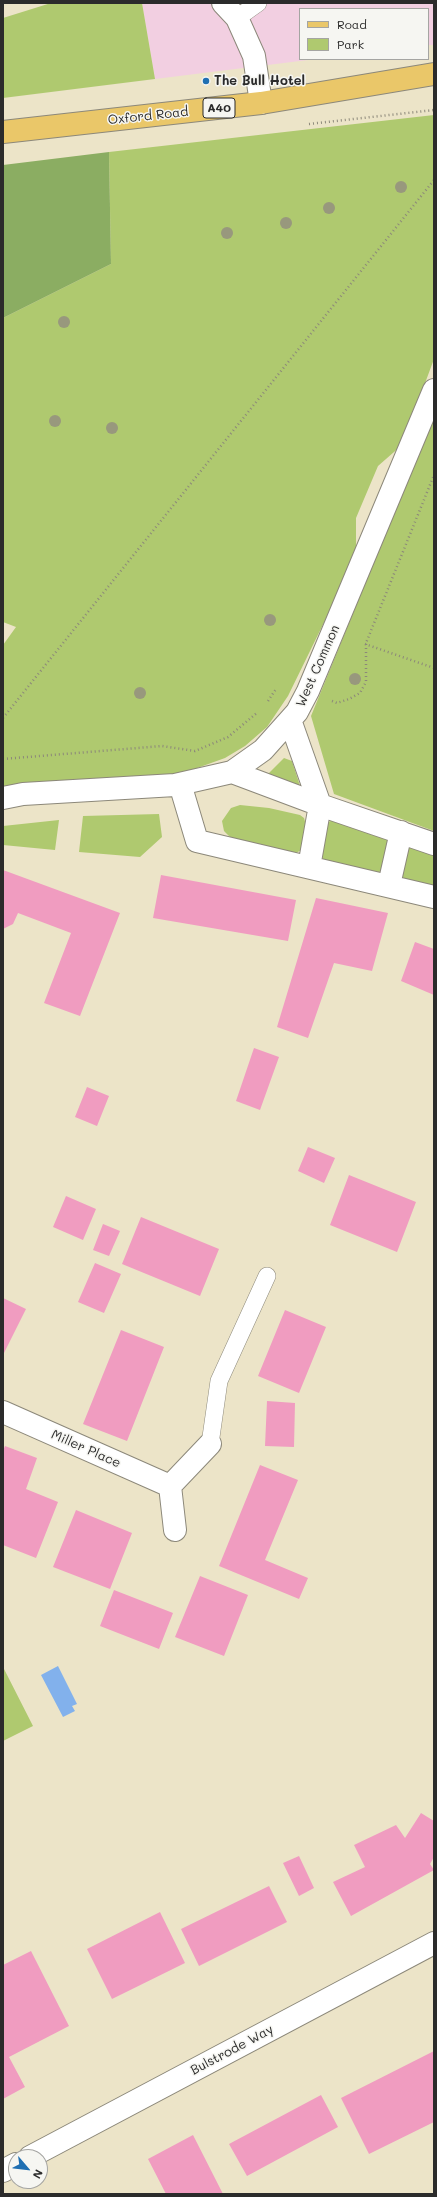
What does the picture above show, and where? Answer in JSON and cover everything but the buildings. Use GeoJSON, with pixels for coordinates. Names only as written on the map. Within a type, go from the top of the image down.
{"type":"FeatureCollection","features":[{"type":"Feature","properties":{"kind":"main road","name":"Oxford Road"},"geometry":{"type":"LineString","coordinates":[[3,132],[261,103],[434,74]]}},
{"type":"Feature","properties":{"kind":"street"},"geometry":{"type":"LineString","coordinates":[[230,11],[254,56],[261,103]]}},
{"type":"Feature","properties":{"kind":"street","name":"West Common"},"geometry":{"type":"LineString","coordinates":[[3,798],[23,794],[180,784],[232,772],[263,750],[297,712],[308,691],[434,390]]}},
{"type":"Feature","properties":{"kind":"street"},"geometry":{"type":"LineString","coordinates":[[290,720],[320,805],[309,867]]}},
{"type":"Feature","properties":{"kind":"street"},"geometry":{"type":"LineString","coordinates":[[232,772],[320,805],[434,844]]}},
{"type":"Feature","properties":{"kind":"street"},"geometry":{"type":"LineString","coordinates":[[180,784],[197,841],[389,885],[434,897]]}},
{"type":"Feature","properties":{"kind":"street"},"geometry":{"type":"LineString","coordinates":[[389,885],[401,832]]}},
{"type":"Feature","properties":{"kind":"street","name":"Miller Place"},"geometry":{"type":"LineString","coordinates":[[3,1412],[170,1486]]}},
{"type":"Feature","properties":{"kind":"street"},"geometry":{"type":"LineString","coordinates":[[175,1530],[170,1486],[210,1444]]}},
{"type":"Feature","properties":{"kind":"street","name":"Bulstrode Way"},"geometry":{"type":"LineString","coordinates":[[45,2149],[434,1943]]}},
{"type":"Feature","properties":{"kind":"lane"},"geometry":{"type":"LineString","coordinates":[[230,11],[258,3]]}},
{"type":"Feature","properties":{"kind":"lane"},"geometry":{"type":"LineString","coordinates":[[210,1444],[218,1381],[267,1276]]}},
{"type":"Feature","properties":{"kind":"path"},"geometry":{"type":"LineString","coordinates":[[3,718],[434,180]]}},
{"type":"Feature","properties":{"kind":"path"},"geometry":{"type":"LineString","coordinates":[[267,702],[283,680],[337,704],[360,693],[366,682],[366,644],[434,475]]}},
{"type":"Feature","properties":{"kind":"path"},"geometry":{"type":"LineString","coordinates":[[366,644],[434,668]]}},
{"type":"Feature","properties":{"kind":"path"},"geometry":{"type":"LineString","coordinates":[[3,759],[162,746],[195,751],[228,737],[263,708]]}},
{"type":"Feature","properties":{"kind":"shaded area"},"geometry":{"type":"Polygon","coordinates":[[[142,3],[434,3],[434,45],[429,45],[429,8],[299,8],[299,60],[308,60],[155,79],[142,3]]]}},
{"type":"Feature","properties":{"kind":"green space"},"geometry":{"type":"Polygon","coordinates":[[[51,3],[142,3],[155,79],[3,98],[3,18],[51,3]]]}},
{"type":"Feature","properties":{"kind":"green space"},"geometry":{"type":"Polygon","coordinates":[[[434,115],[434,359],[402,445],[378,466],[356,518],[356,557],[288,696],[267,727],[245,746],[225,758],[175,776],[3,790],[3,645],[16,627],[3,622],[3,318],[111,264],[109,152],[434,115]]]}},
{"type":"Feature","properties":{"kind":"green space"},"geometry":{"type":"Polygon","coordinates":[[[109,152],[111,264],[3,318],[3,165],[109,152]]]}},
{"type":"Feature","properties":{"kind":"green space"},"geometry":{"type":"Polygon","coordinates":[[[434,415],[434,831],[334,794],[311,716],[434,415]]]}},
{"type":"Feature","properties":{"kind":"green space"},"geometry":{"type":"Polygon","coordinates":[[[284,758],[292,761],[301,789],[267,775],[284,758]]]}},
{"type":"Feature","properties":{"kind":"green space"},"geometry":{"type":"Polygon","coordinates":[[[240,805],[269,808],[300,815],[304,818],[308,832],[303,849],[296,853],[233,840],[224,831],[222,821],[231,808],[240,805]]]}},
{"type":"Feature","properties":{"kind":"green space"},"geometry":{"type":"Polygon","coordinates":[[[159,814],[162,837],[140,857],[79,852],[83,816],[159,814]]]}},
{"type":"Feature","properties":{"kind":"green space"},"geometry":{"type":"Polygon","coordinates":[[[59,820],[55,850],[3,845],[3,826],[59,820]]]}},
{"type":"Feature","properties":{"kind":"green space"},"geometry":{"type":"Polygon","coordinates":[[[333,820],[386,836],[390,843],[381,871],[377,873],[323,860],[322,856],[326,823],[333,820]]]}},
{"type":"Feature","properties":{"kind":"green space"},"geometry":{"type":"Polygon","coordinates":[[[406,844],[434,853],[434,894],[399,881],[406,844]]]}},
{"type":"Feature","properties":{"kind":"green space"},"geometry":{"type":"Polygon","coordinates":[[[3,1667],[33,1726],[3,1741],[3,1667]]]}},
{"type":"Feature","properties":{"kind":"water"},"geometry":{"type":"Polygon","coordinates":[[[58,1666],[77,1704],[72,1706],[75,1711],[63,1717],[41,1675],[58,1666]]]}},
{"type":"Feature","properties":{"kind":"place","name":"The Bull Hotel"},"geometry":{"type":"Point","coordinates":[206,81]}}]}
